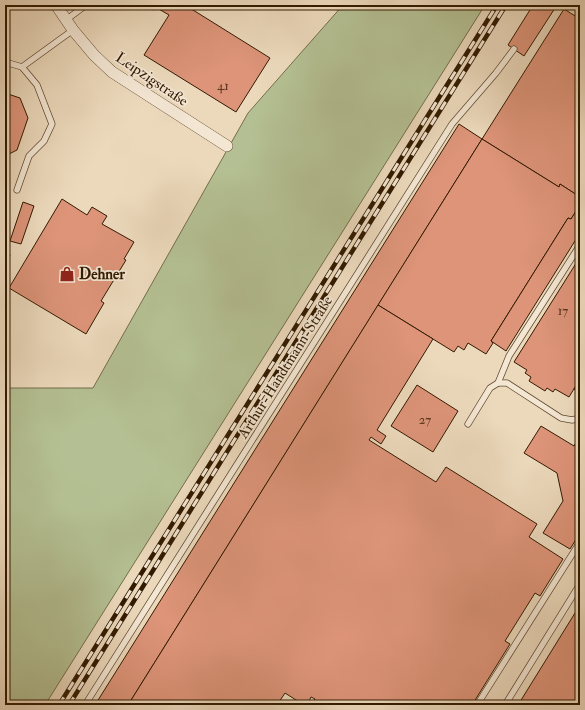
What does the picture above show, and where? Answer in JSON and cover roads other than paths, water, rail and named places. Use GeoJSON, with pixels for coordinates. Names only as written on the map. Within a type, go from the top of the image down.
{"type":"FeatureCollection","features":[{"type":"Feature","properties":{"kind":"street","name":"Leipzigstraße"},"geometry":{"type":"LineString","coordinates":[[56,5],[94,55],[112,72],[227,146]]}},
{"type":"Feature","properties":{"kind":"lane"},"geometry":{"type":"LineString","coordinates":[[66,20],[86,5]]}},
{"type":"Feature","properties":{"kind":"lane"},"geometry":{"type":"LineString","coordinates":[[22,67],[74,30]]}},
{"type":"Feature","properties":{"kind":"lane","name":"Arthur-Handtmann-Straße"},"geometry":{"type":"LineString","coordinates":[[85,705],[452,124],[496,73],[514,49]]}},
{"type":"Feature","properties":{"kind":"lane"},"geometry":{"type":"LineString","coordinates":[[5,62],[22,67],[38,85],[52,124],[44,141],[29,156],[17,190]]}},
{"type":"Feature","properties":{"kind":"lane"},"geometry":{"type":"LineString","coordinates":[[468,424],[490,388],[498,382],[509,356],[580,245]]}},
{"type":"Feature","properties":{"kind":"lane"},"geometry":{"type":"LineString","coordinates":[[498,382],[507,383],[562,418],[572,420],[580,418]]}},
{"type":"Feature","properties":{"kind":"lane"},"geometry":{"type":"LineString","coordinates":[[477,705],[580,542]]}},
{"type":"Feature","properties":{"kind":"lane"},"geometry":{"type":"LineString","coordinates":[[505,705],[580,584]]}},
{"type":"Feature","properties":{"kind":"railway"},"geometry":{"type":"LineString","coordinates":[[59,705],[497,5]]}},
{"type":"Feature","properties":{"kind":"railway"},"geometry":{"type":"LineString","coordinates":[[69,705],[506,5]]}},
{"type":"Feature","properties":{"kind":"place","name":"Dehner"},"geometry":{"type":"Point","coordinates":[67,274]}}]}
